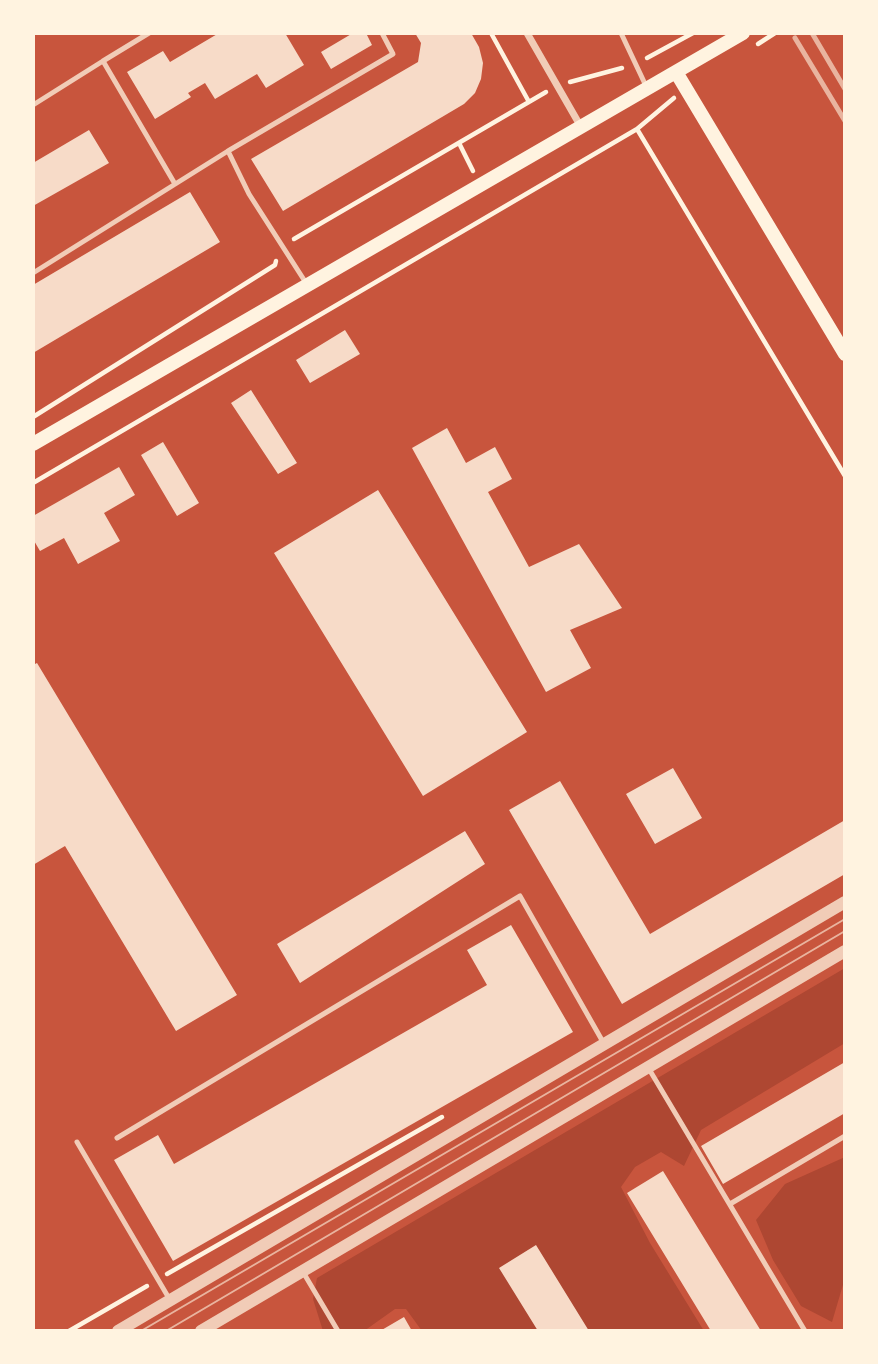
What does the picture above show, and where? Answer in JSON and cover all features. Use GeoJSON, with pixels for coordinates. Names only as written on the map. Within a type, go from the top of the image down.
{"type":"FeatureCollection","features":[{"type":"Feature","properties":{"kind":"main road"},"geometry":{"type":"LineString","coordinates":[[33,444],[743,33]]}},
{"type":"Feature","properties":{"kind":"main road"},"geometry":{"type":"LineString","coordinates":[[676,72],[845,354]]}},
{"type":"Feature","properties":{"kind":"street"},"geometry":{"type":"LineString","coordinates":[[527,33],[581,127]]}},
{"type":"Feature","properties":{"kind":"street"},"geometry":{"type":"LineString","coordinates":[[118,1331],[845,902]]}},
{"type":"Feature","properties":{"kind":"street"},"geometry":{"type":"LineString","coordinates":[[201,1331],[845,951]]}},
{"type":"Feature","properties":{"kind":"lane"},"geometry":{"type":"LineString","coordinates":[[33,105],[149,33]]}},
{"type":"Feature","properties":{"kind":"lane"},"geometry":{"type":"LineString","coordinates":[[33,273],[228,150],[393,54],[382,33]]}},
{"type":"Feature","properties":{"kind":"lane"},"geometry":{"type":"LineString","coordinates":[[621,33],[647,89]]}},
{"type":"Feature","properties":{"kind":"lane"},"geometry":{"type":"LineString","coordinates":[[103,61],[175,184]]}},
{"type":"Feature","properties":{"kind":"lane"},"geometry":{"type":"LineString","coordinates":[[228,150],[249,194],[308,286]]}},
{"type":"Feature","properties":{"kind":"lane"},"geometry":{"type":"LineString","coordinates":[[117,1138],[520,897],[604,1044]]}},
{"type":"Feature","properties":{"kind":"lane"},"geometry":{"type":"LineString","coordinates":[[647,1066],[805,1331]]}},
{"type":"Feature","properties":{"kind":"lane"},"geometry":{"type":"LineString","coordinates":[[730,1204],[845,1136]]}},
{"type":"Feature","properties":{"kind":"lane"},"geometry":{"type":"LineString","coordinates":[[77,1142],[170,1300]]}},
{"type":"Feature","properties":{"kind":"lane"},"geometry":{"type":"LineString","coordinates":[[303,1272],[338,1331]]}},
{"type":"Feature","properties":{"kind":"path"},"geometry":{"type":"LineString","coordinates":[[491,33],[529,102]]}},
{"type":"Feature","properties":{"kind":"path"},"geometry":{"type":"LineString","coordinates":[[33,417],[275,265],[282,246],[529,102],[557,86],[635,64],[693,33]]}},
{"type":"Feature","properties":{"kind":"path"},"geometry":{"type":"LineString","coordinates":[[33,483],[637,129],[686,89]]}},
{"type":"Feature","properties":{"kind":"path"},"geometry":{"type":"LineString","coordinates":[[637,129],[845,476]]}},
{"type":"Feature","properties":{"kind":"path"},"geometry":{"type":"LineString","coordinates":[[69,1331],[442,1117]]}},
{"type":"Feature","properties":{"kind":"shaded area"},"geometry":{"type":"Polygon","coordinates":[[[845,968],[845,1043],[701,1130],[684,1166],[661,1152],[635,1167],[621,1187],[650,1243],[704,1331],[422,1331],[406,1309],[395,1309],[364,1331],[323,1331],[313,1299],[317,1278],[845,968]]]}},
{"type":"Feature","properties":{"kind":"shaded area"},"geometry":{"type":"Polygon","coordinates":[[[845,1157],[845,1278],[832,1322],[801,1306],[773,1260],[756,1220],[785,1184],[845,1157]]]}},
{"type":"Feature","properties":{"kind":"building"},"geometry":{"type":"Polygon","coordinates":[[[219,33],[285,33],[304,65],[266,88],[257,74],[215,99],[205,83],[188,93],[191,97],[155,119],[127,72],[163,51],[170,62],[219,33]]]}},
{"type":"Feature","properties":{"kind":"building"},"geometry":{"type":"Polygon","coordinates":[[[353,33],[366,33],[372,45],[331,69],[321,52],[353,33]]]}},
{"type":"Feature","properties":{"kind":"building"},"geometry":{"type":"Polygon","coordinates":[[[415,33],[471,33],[479,47],[483,63],[481,79],[475,93],[464,104],[283,211],[251,159],[418,62],[421,43],[415,33]]]}},
{"type":"Feature","properties":{"kind":"building"},"geometry":{"type":"Polygon","coordinates":[[[89,130],[109,163],[33,206],[33,163],[89,130]]]}},
{"type":"Feature","properties":{"kind":"building"},"geometry":{"type":"Polygon","coordinates":[[[190,192],[220,242],[33,353],[33,285],[190,192]]]}},
{"type":"Feature","properties":{"kind":"building"},"geometry":{"type":"Polygon","coordinates":[[[345,330],[360,354],[310,383],[296,360],[345,330]]]}},
{"type":"Feature","properties":{"kind":"building"},"geometry":{"type":"Polygon","coordinates":[[[251,390],[297,463],[278,474],[231,403],[251,390]]]}},
{"type":"Feature","properties":{"kind":"building"},"geometry":{"type":"Polygon","coordinates":[[[447,428],[466,463],[495,447],[512,479],[488,492],[529,567],[579,544],[622,608],[570,630],[591,668],[546,692],[412,448],[447,428]]]}},
{"type":"Feature","properties":{"kind":"building"},"geometry":{"type":"Polygon","coordinates":[[[163,442],[199,503],[177,516],[141,455],[163,442]]]}},
{"type":"Feature","properties":{"kind":"building"},"geometry":{"type":"Polygon","coordinates":[[[119,467],[135,495],[104,513],[120,541],[78,564],[64,538],[40,551],[33,539],[33,516],[119,467]]]}},
{"type":"Feature","properties":{"kind":"building"},"geometry":{"type":"Polygon","coordinates":[[[378,490],[527,732],[423,796],[274,553],[378,490]]]}},
{"type":"Feature","properties":{"kind":"building"},"geometry":{"type":"Polygon","coordinates":[[[37,663],[237,995],[176,1031],[65,846],[33,865],[33,665],[37,663]]]}},
{"type":"Feature","properties":{"kind":"building"},"geometry":{"type":"Polygon","coordinates":[[[673,768],[702,818],[655,844],[626,794],[673,768]]]}},
{"type":"Feature","properties":{"kind":"building"},"geometry":{"type":"Polygon","coordinates":[[[560,781],[650,934],[845,820],[845,874],[622,1004],[509,810],[560,781]]]}},
{"type":"Feature","properties":{"kind":"building"},"geometry":{"type":"Polygon","coordinates":[[[465,831],[485,864],[300,983],[277,944],[465,831]]]}},
{"type":"Feature","properties":{"kind":"building"},"geometry":{"type":"Polygon","coordinates":[[[511,925],[573,1032],[173,1261],[114,1160],[158,1135],[174,1164],[487,985],[467,950],[511,925]]]}},
{"type":"Feature","properties":{"kind":"building"},"geometry":{"type":"Polygon","coordinates":[[[845,1062],[845,1113],[723,1184],[701,1146],[845,1062]]]}},
{"type":"Feature","properties":{"kind":"building"},"geometry":{"type":"Polygon","coordinates":[[[663,1171],[761,1331],[711,1331],[627,1193],[663,1171]]]}},
{"type":"Feature","properties":{"kind":"building"},"geometry":{"type":"Polygon","coordinates":[[[536,1245],[589,1331],[538,1331],[499,1268],[536,1245]]]}},
{"type":"Feature","properties":{"kind":"building"},"geometry":{"type":"Polygon","coordinates":[[[404,1317],[412,1331],[380,1331],[404,1317]]]}},
{"type":"Feature","properties":{"kind":"tram line"},"geometry":{"type":"LineString","coordinates":[[141,1331],[845,919]]}},
{"type":"Feature","properties":{"kind":"tram line"},"geometry":{"type":"LineString","coordinates":[[166,1331],[845,931]]}},
{"type":"Feature","properties":{"kind":"railway"},"geometry":{"type":"LineString","coordinates":[[812,33],[845,89]]}},
{"type":"Feature","properties":{"kind":"railway"},"geometry":{"type":"LineString","coordinates":[[795,38],[845,121]]}}]}
